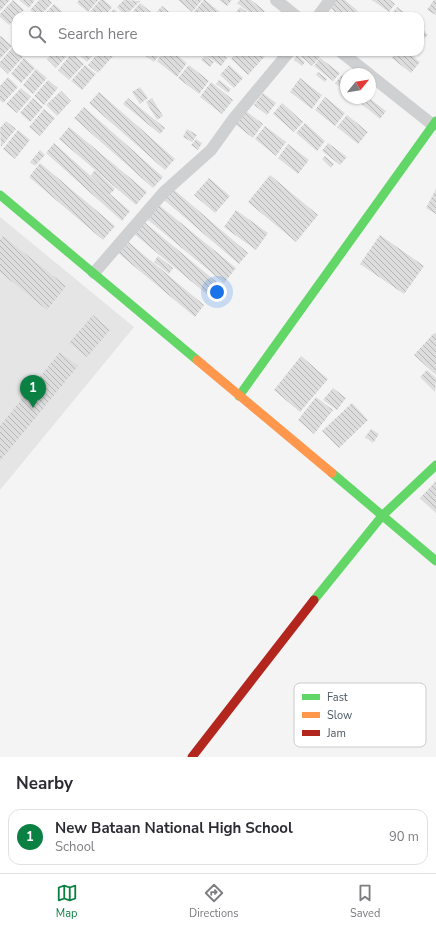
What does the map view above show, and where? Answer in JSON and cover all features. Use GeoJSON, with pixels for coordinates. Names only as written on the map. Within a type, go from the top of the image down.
{"type":"FeatureCollection","features":[{"type":"Feature","properties":{"kind":"street"},"geometry":{"type":"LineString","coordinates":[[276,0],[291,12]]}},
{"type":"Feature","properties":{"kind":"street"},"geometry":{"type":"LineString","coordinates":[[321,12],[330,0]]}},
{"type":"Feature","properties":{"kind":"street"},"geometry":{"type":"LineString","coordinates":[[94,273],[164,192],[211,150],[234,118],[286,56]]}},
{"type":"Feature","properties":{"kind":"street"},"geometry":{"type":"LineString","coordinates":[[346,56],[360,68]]}},
{"type":"Feature","properties":{"kind":"street"},"geometry":{"type":"LineString","coordinates":[[239,396],[434,123],[376,80]]}},
{"type":"Feature","properties":{"kind":"street"},"geometry":{"type":"LineString","coordinates":[[0,195],[436,561]]}},
{"type":"Feature","properties":{"kind":"street"},"geometry":{"type":"LineString","coordinates":[[192,757],[329,581],[382,516],[436,465]]}},
{"type":"Feature","properties":{"kind":"shaded area"},"geometry":{"type":"Polygon","coordinates":[[[0,217],[134,327],[0,490],[0,217]]]}},
{"type":"Feature","properties":{"kind":"building"},"geometry":{"type":"Polygon","coordinates":[[[0,0],[10,0],[0,11],[0,0]]]}},
{"type":"Feature","properties":{"kind":"building"},"geometry":{"type":"Polygon","coordinates":[[[13,0],[24,10],[22,12],[12,12],[12,22],[9,25],[0,17],[0,14],[13,0]]]}},
{"type":"Feature","properties":{"kind":"building"},"geometry":{"type":"Polygon","coordinates":[[[19,0],[35,0],[29,8],[19,0]]]}},
{"type":"Feature","properties":{"kind":"building"},"geometry":{"type":"Polygon","coordinates":[[[39,0],[49,0],[52,3],[44,12],[32,12],[30,10],[39,0]]]}},
{"type":"Feature","properties":{"kind":"building"},"geometry":{"type":"Polygon","coordinates":[[[79,0],[98,0],[88,12],[77,3],[79,0]]]}},
{"type":"Feature","properties":{"kind":"building"},"geometry":{"type":"Polygon","coordinates":[[[100,0],[104,0],[112,7],[108,12],[90,12],[100,0]]]}},
{"type":"Feature","properties":{"kind":"building"},"geometry":{"type":"Polygon","coordinates":[[[124,0],[140,1],[129,12],[121,12],[117,7],[124,0]]]}},
{"type":"Feature","properties":{"kind":"building"},"geometry":{"type":"Polygon","coordinates":[[[178,0],[202,0],[192,12],[178,0]]]}},
{"type":"Feature","properties":{"kind":"building"},"geometry":{"type":"Polygon","coordinates":[[[205,0],[220,12],[194,12],[205,0]]]}},
{"type":"Feature","properties":{"kind":"building"},"geometry":{"type":"Polygon","coordinates":[[[219,0],[232,0],[227,6],[219,0]]]}},
{"type":"Feature","properties":{"kind":"building"},"geometry":{"type":"Polygon","coordinates":[[[240,0],[251,0],[265,11],[249,12],[237,3],[240,0]]]}},
{"type":"Feature","properties":{"kind":"building"},"geometry":{"type":"Polygon","coordinates":[[[332,0],[345,0],[358,11],[335,12],[327,5],[332,0]]]}},
{"type":"Feature","properties":{"kind":"building"},"geometry":{"type":"Polygon","coordinates":[[[372,0],[390,0],[395,4],[389,12],[372,0]]]}},
{"type":"Feature","properties":{"kind":"building"},"geometry":{"type":"Polygon","coordinates":[[[434,0],[436,0],[436,15],[427,10],[434,0]]]}},
{"type":"Feature","properties":{"kind":"building"},"geometry":{"type":"Polygon","coordinates":[[[140,3],[151,12],[132,12],[140,3]]]}},
{"type":"Feature","properties":{"kind":"building"},"geometry":{"type":"Polygon","coordinates":[[[54,4],[63,12],[47,12],[54,4]]]}},
{"type":"Feature","properties":{"kind":"building"},"geometry":{"type":"Polygon","coordinates":[[[162,6],[170,12],[157,12],[162,6]]]}},
{"type":"Feature","properties":{"kind":"building"},"geometry":{"type":"Polygon","coordinates":[[[240,7],[247,12],[236,12],[240,7]]]}},
{"type":"Feature","properties":{"kind":"building"},"geometry":{"type":"Polygon","coordinates":[[[397,7],[404,12],[393,12],[397,7]]]}},
{"type":"Feature","properties":{"kind":"building"},"geometry":{"type":"Polygon","coordinates":[[[424,30],[428,35],[424,38],[424,30]]]}},
{"type":"Feature","properties":{"kind":"building"},"geometry":{"type":"Polygon","coordinates":[[[1,36],[12,46],[0,59],[0,37],[1,36]]]}},
{"type":"Feature","properties":{"kind":"building"},"geometry":{"type":"Polygon","coordinates":[[[12,48],[12,56],[23,57],[8,74],[0,66],[0,62],[12,48]]]}},
{"type":"Feature","properties":{"kind":"building"},"geometry":{"type":"Polygon","coordinates":[[[50,56],[66,56],[56,68],[47,59],[50,56]]]}},
{"type":"Feature","properties":{"kind":"building"},"geometry":{"type":"Polygon","coordinates":[[[70,56],[75,56],[84,64],[69,80],[58,70],[70,56]]]}},
{"type":"Feature","properties":{"kind":"building"},"geometry":{"type":"Polygon","coordinates":[[[80,56],[92,56],[87,62],[80,56]]]}},
{"type":"Feature","properties":{"kind":"building"},"geometry":{"type":"Polygon","coordinates":[[[96,56],[113,56],[98,73],[88,65],[96,56]]]}},
{"type":"Feature","properties":{"kind":"building"},"geometry":{"type":"Polygon","coordinates":[[[146,56],[158,56],[154,62],[146,56]]]}},
{"type":"Feature","properties":{"kind":"building"},"geometry":{"type":"Polygon","coordinates":[[[160,56],[178,56],[187,63],[177,77],[157,61],[160,56]]]}},
{"type":"Feature","properties":{"kind":"building"},"geometry":{"type":"Polygon","coordinates":[[[205,56],[214,62],[210,67],[201,60],[205,56]]]}},
{"type":"Feature","properties":{"kind":"building"},"geometry":{"type":"Polygon","coordinates":[[[207,56],[224,56],[227,58],[221,66],[207,56]]]}},
{"type":"Feature","properties":{"kind":"building"},"geometry":{"type":"Polygon","coordinates":[[[234,56],[265,56],[248,75],[231,59],[234,56]]]}},
{"type":"Feature","properties":{"kind":"building"},"geometry":{"type":"Polygon","coordinates":[[[296,56],[298,56],[305,62],[302,66],[294,60],[296,56]]]}},
{"type":"Feature","properties":{"kind":"building"},"geometry":{"type":"Polygon","coordinates":[[[301,56],[320,57],[312,66],[301,56]]]}},
{"type":"Feature","properties":{"kind":"building"},"geometry":{"type":"Polygon","coordinates":[[[393,56],[412,56],[420,62],[411,73],[392,58],[393,56]]]}},
{"type":"Feature","properties":{"kind":"building"},"geometry":{"type":"Polygon","coordinates":[[[24,58],[35,68],[21,83],[11,74],[24,58]]]}},
{"type":"Feature","properties":{"kind":"building"},"geometry":{"type":"Polygon","coordinates":[[[320,58],[340,73],[333,81],[314,66],[320,58]]]}},
{"type":"Feature","properties":{"kind":"building"},"geometry":{"type":"Polygon","coordinates":[[[85,65],[96,74],[82,90],[71,81],[85,65]]]}},
{"type":"Feature","properties":{"kind":"building"},"geometry":{"type":"Polygon","coordinates":[[[189,65],[209,81],[199,94],[178,78],[189,65]]]}},
{"type":"Feature","properties":{"kind":"building"},"geometry":{"type":"Polygon","coordinates":[[[229,65],[243,78],[234,88],[220,75],[229,65]]]}},
{"type":"Feature","properties":{"kind":"building"},"geometry":{"type":"Polygon","coordinates":[[[36,69],[47,78],[33,94],[23,85],[36,69]]]}},
{"type":"Feature","properties":{"kind":"building"},"geometry":{"type":"Polygon","coordinates":[[[318,72],[327,79],[325,82],[316,75],[318,72]]]}},
{"type":"Feature","properties":{"kind":"building"},"geometry":{"type":"Polygon","coordinates":[[[8,77],[18,87],[3,103],[0,100],[0,86],[8,77]]]}},
{"type":"Feature","properties":{"kind":"building"},"geometry":{"type":"Polygon","coordinates":[[[340,77],[340,87],[335,83],[340,77]]]}},
{"type":"Feature","properties":{"kind":"building"},"geometry":{"type":"Polygon","coordinates":[[[300,78],[322,95],[312,109],[290,92],[300,78]]]}},
{"type":"Feature","properties":{"kind":"building"},"geometry":{"type":"Polygon","coordinates":[[[48,80],[58,88],[44,105],[34,96],[48,80]]]}},
{"type":"Feature","properties":{"kind":"building"},"geometry":{"type":"Polygon","coordinates":[[[219,80],[231,89],[228,93],[216,84],[219,80]]]}},
{"type":"Feature","properties":{"kind":"building"},"geometry":{"type":"Polygon","coordinates":[[[211,82],[233,100],[222,114],[200,97],[211,82]]]}},
{"type":"Feature","properties":{"kind":"building"},"geometry":{"type":"Polygon","coordinates":[[[140,87],[148,98],[140,104],[132,92],[140,87]]]}},
{"type":"Feature","properties":{"kind":"building"},"geometry":{"type":"Polygon","coordinates":[[[21,88],[31,97],[17,113],[6,104],[21,88]]]}},
{"type":"Feature","properties":{"kind":"building"},"geometry":{"type":"Polygon","coordinates":[[[61,91],[71,101],[57,116],[46,105],[61,91]]]}},
{"type":"Feature","properties":{"kind":"building"},"geometry":{"type":"Polygon","coordinates":[[[99,92],[175,159],[165,170],[89,103],[99,92]]]}},
{"type":"Feature","properties":{"kind":"building"},"geometry":{"type":"Polygon","coordinates":[[[263,93],[276,103],[267,115],[254,105],[263,93]]]}},
{"type":"Feature","properties":{"kind":"building"},"geometry":{"type":"Polygon","coordinates":[[[325,97],[345,113],[335,126],[315,110],[325,97]]]}},
{"type":"Feature","properties":{"kind":"building"},"geometry":{"type":"Polygon","coordinates":[[[33,98],[43,107],[30,122],[20,113],[33,98]]]}},
{"type":"Feature","properties":{"kind":"building"},"geometry":{"type":"Polygon","coordinates":[[[128,98],[165,128],[160,134],[123,104],[128,98]]]}},
{"type":"Feature","properties":{"kind":"building"},"geometry":{"type":"Polygon","coordinates":[[[152,98],[163,116],[157,120],[146,102],[152,98]]]}},
{"type":"Feature","properties":{"kind":"building"},"geometry":{"type":"Polygon","coordinates":[[[282,103],[303,122],[294,132],[273,114],[282,103]]]}},
{"type":"Feature","properties":{"kind":"building"},"geometry":{"type":"Polygon","coordinates":[[[376,103],[386,111],[380,119],[362,104],[376,103]]]}},
{"type":"Feature","properties":{"kind":"building"},"geometry":{"type":"Polygon","coordinates":[[[84,107],[163,177],[153,188],[74,118],[84,107]]]}},
{"type":"Feature","properties":{"kind":"building"},"geometry":{"type":"Polygon","coordinates":[[[242,108],[263,124],[253,138],[232,122],[242,108]]]}},
{"type":"Feature","properties":{"kind":"building"},"geometry":{"type":"Polygon","coordinates":[[[44,109],[55,118],[40,136],[29,127],[44,109]]]}},
{"type":"Feature","properties":{"kind":"building"},"geometry":{"type":"Polygon","coordinates":[[[347,115],[368,132],[358,144],[337,127],[347,115]]]}},
{"type":"Feature","properties":{"kind":"building"},"geometry":{"type":"Polygon","coordinates":[[[6,121],[16,129],[1,147],[0,128],[6,121]]]}},
{"type":"Feature","properties":{"kind":"building"},"geometry":{"type":"Polygon","coordinates":[[[305,123],[325,141],[317,151],[296,133],[305,123]]]}},
{"type":"Feature","properties":{"kind":"building"},"geometry":{"type":"Polygon","coordinates":[[[265,126],[286,142],[276,156],[255,139],[265,126]]]}},
{"type":"Feature","properties":{"kind":"building"},"geometry":{"type":"Polygon","coordinates":[[[69,127],[147,192],[136,205],[59,139],[69,127]]]}},
{"type":"Feature","properties":{"kind":"building"},"geometry":{"type":"Polygon","coordinates":[[[187,129],[197,135],[192,142],[183,137],[187,129]]]}},
{"type":"Feature","properties":{"kind":"building"},"geometry":{"type":"Polygon","coordinates":[[[18,130],[30,140],[15,159],[3,149],[18,130]]]}},
{"type":"Feature","properties":{"kind":"building"},"geometry":{"type":"Polygon","coordinates":[[[196,139],[202,143],[198,150],[191,145],[196,139]]]}},
{"type":"Feature","properties":{"kind":"building"},"geometry":{"type":"Polygon","coordinates":[[[54,143],[103,187],[91,175],[95,170],[115,189],[110,194],[130,211],[122,221],[46,153],[54,143]]]}},
{"type":"Feature","properties":{"kind":"building"},"geometry":{"type":"Polygon","coordinates":[[[328,143],[347,157],[340,165],[322,151],[328,143]]]}},
{"type":"Feature","properties":{"kind":"building"},"geometry":{"type":"Polygon","coordinates":[[[288,144],[309,160],[298,174],[278,158],[288,144]]]}},
{"type":"Feature","properties":{"kind":"building"},"geometry":{"type":"Polygon","coordinates":[[[40,150],[45,155],[35,166],[30,162],[40,150]]]}},
{"type":"Feature","properties":{"kind":"building"},"geometry":{"type":"Polygon","coordinates":[[[325,156],[334,164],[331,168],[322,159],[325,156]]]}},
{"type":"Feature","properties":{"kind":"building"},"geometry":{"type":"Polygon","coordinates":[[[40,163],[115,226],[103,240],[29,177],[40,163]]]}},
{"type":"Feature","properties":{"kind":"building"},"geometry":{"type":"Polygon","coordinates":[[[270,175],[318,215],[296,242],[248,202],[270,175]]]}},
{"type":"Feature","properties":{"kind":"building"},"geometry":{"type":"Polygon","coordinates":[[[209,178],[230,196],[215,213],[194,195],[209,178]]]}},
{"type":"Feature","properties":{"kind":"building"},"geometry":{"type":"Polygon","coordinates":[[[172,188],[248,253],[239,264],[163,199],[172,188]]]}},
{"type":"Feature","properties":{"kind":"building"},"geometry":{"type":"Polygon","coordinates":[[[436,189],[436,214],[426,208],[436,189]]]}},
{"type":"Feature","properties":{"kind":"building"},"geometry":{"type":"Polygon","coordinates":[[[159,205],[236,268],[224,283],[147,219],[159,205]]]}},
{"type":"Feature","properties":{"kind":"building"},"geometry":{"type":"Polygon","coordinates":[[[236,210],[268,233],[256,250],[224,227],[236,210]]]}},
{"type":"Feature","properties":{"kind":"building"},"geometry":{"type":"Polygon","coordinates":[[[143,221],[219,284],[209,296],[133,233],[143,221]]]}},
{"type":"Feature","properties":{"kind":"building"},"geometry":{"type":"Polygon","coordinates":[[[380,235],[424,266],[404,294],[360,264],[380,235]]]}},
{"type":"Feature","properties":{"kind":"building"},"geometry":{"type":"Polygon","coordinates":[[[3,236],[66,286],[47,310],[0,272],[0,240],[3,236]]]}},
{"type":"Feature","properties":{"kind":"building"},"geometry":{"type":"Polygon","coordinates":[[[126,240],[204,305],[195,317],[117,252],[126,240]]]}},
{"type":"Feature","properties":{"kind":"building"},"geometry":{"type":"Polygon","coordinates":[[[158,256],[173,268],[169,274],[154,262],[158,256]]]}},
{"type":"Feature","properties":{"kind":"building"},"geometry":{"type":"Polygon","coordinates":[[[93,315],[110,330],[87,357],[69,343],[93,315]]]}},
{"type":"Feature","properties":{"kind":"building"},"geometry":{"type":"Polygon","coordinates":[[[434,333],[436,334],[436,375],[414,355],[434,333]]]}},
{"type":"Feature","properties":{"kind":"building"},"geometry":{"type":"Polygon","coordinates":[[[60,352],[78,366],[0,461],[0,426],[60,352]]]}},
{"type":"Feature","properties":{"kind":"building"},"geometry":{"type":"Polygon","coordinates":[[[301,356],[328,379],[300,412],[274,390],[301,356]]]}},
{"type":"Feature","properties":{"kind":"building"},"geometry":{"type":"Polygon","coordinates":[[[427,370],[436,378],[435,392],[420,377],[427,370]]]}},
{"type":"Feature","properties":{"kind":"building"},"geometry":{"type":"Polygon","coordinates":[[[333,388],[346,398],[337,410],[323,400],[333,388]]]}},
{"type":"Feature","properties":{"kind":"building"},"geometry":{"type":"Polygon","coordinates":[[[316,397],[333,410],[314,434],[298,420],[316,397]]]}},
{"type":"Feature","properties":{"kind":"building"},"geometry":{"type":"Polygon","coordinates":[[[352,403],[368,420],[339,448],[322,431],[352,403]]]}},
{"type":"Feature","properties":{"kind":"building"},"geometry":{"type":"Polygon","coordinates":[[[371,429],[379,434],[373,443],[365,437],[371,429]]]}},
{"type":"Feature","properties":{"kind":"building"},"geometry":{"type":"Polygon","coordinates":[[[436,481],[436,513],[420,498],[436,481]]]}},
{"type":"Feature","properties":{"kind":"traffic: fast"},"geometry":{"type":"LineString","coordinates":[[239,396],[436,121]]}},
{"type":"Feature","properties":{"kind":"traffic: fast"},"geometry":{"type":"LineString","coordinates":[[0,195],[197,360]]}},
{"type":"Feature","properties":{"kind":"traffic: fast"},"geometry":{"type":"LineString","coordinates":[[314,600],[382,516],[436,465]]}},
{"type":"Feature","properties":{"kind":"traffic: fast"},"geometry":{"type":"LineString","coordinates":[[332,473],[436,561]]}},
{"type":"Feature","properties":{"kind":"traffic: slow"},"geometry":{"type":"LineString","coordinates":[[197,360],[332,473]]}},
{"type":"Feature","properties":{"kind":"traffic: jam"},"geometry":{"type":"LineString","coordinates":[[192,757],[314,600]]}},
{"type":"Feature","properties":{"kind":"place","name":"New Bataan National High School"},"geometry":{"type":"Point","coordinates":[33,408]}}]}
